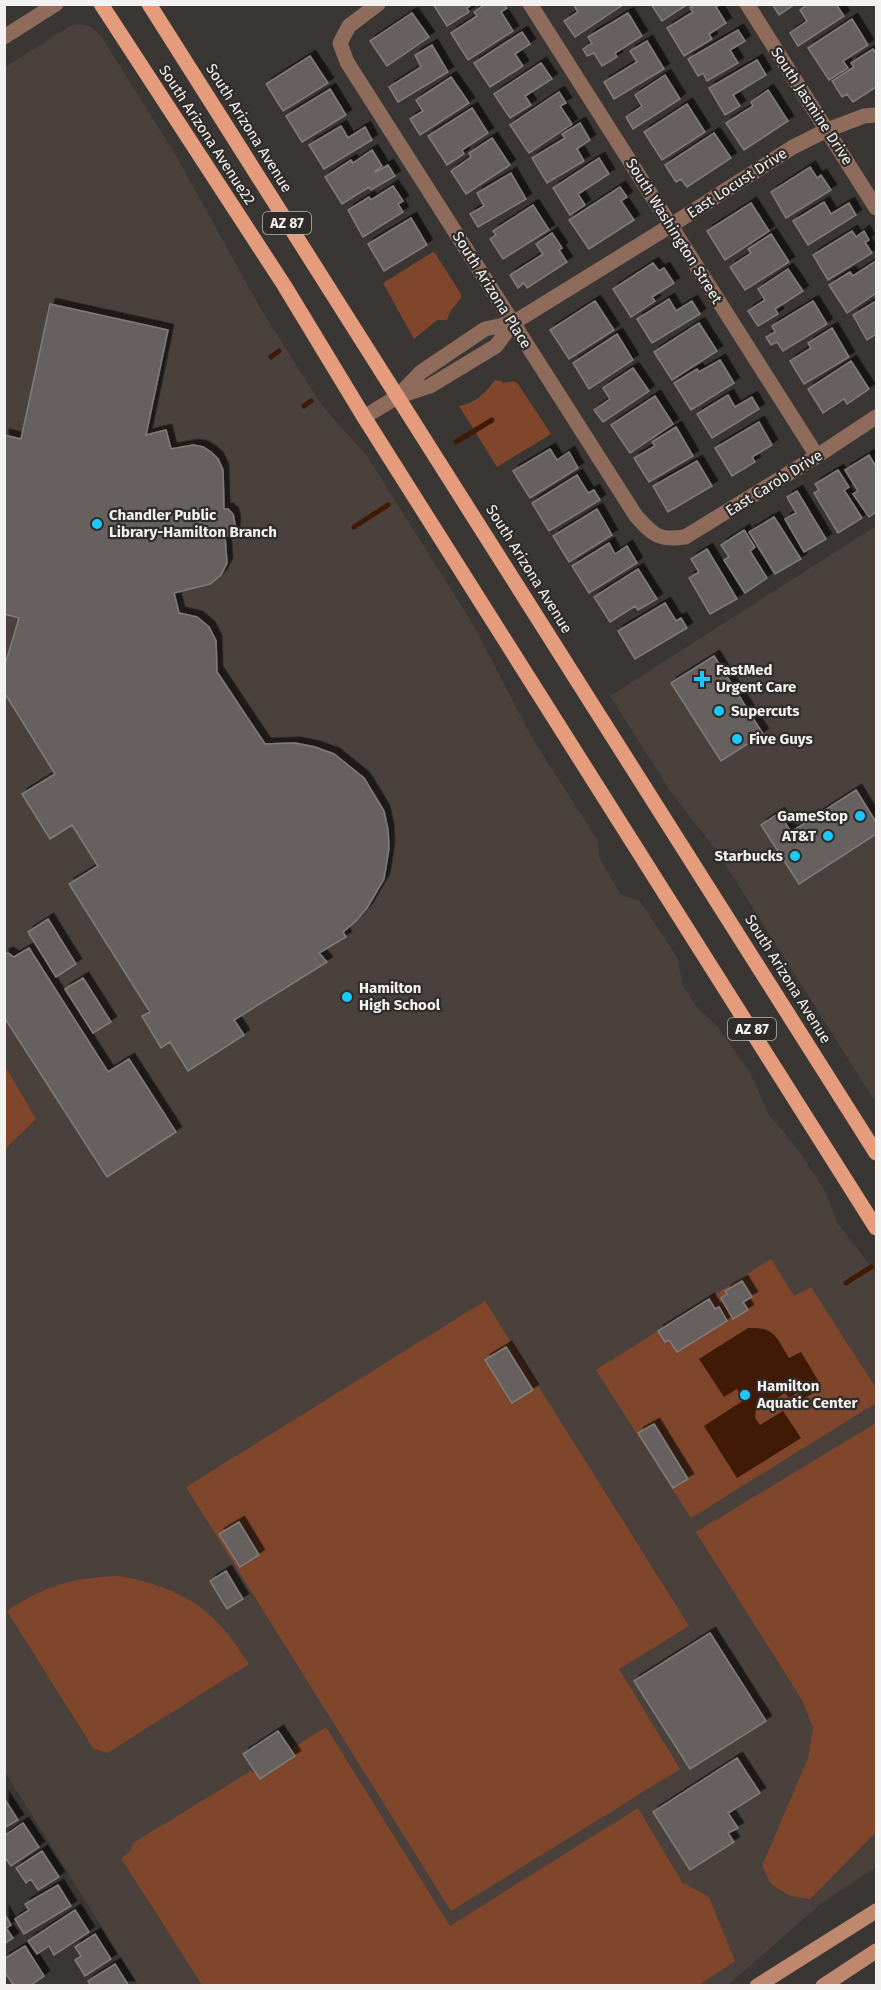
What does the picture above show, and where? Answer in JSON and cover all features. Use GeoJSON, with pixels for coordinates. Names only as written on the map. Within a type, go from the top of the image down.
{"type":"FeatureCollection","features":[{"type":"Feature","properties":{"kind":"main road","name":"South Arizona Avenue22"},"geometry":{"type":"LineString","coordinates":[[101,4],[284,285],[364,417]]}},
{"type":"Feature","properties":{"kind":"main road","name":"South Arizona Avenue"},"geometry":{"type":"LineString","coordinates":[[149,4],[876,1153]]}},
{"type":"Feature","properties":{"kind":"main road","name":"AZ 87"},"geometry":{"type":"LineString","coordinates":[[364,417],[876,1228]]}},
{"type":"Feature","properties":{"kind":"main road"},"geometry":{"type":"LineString","coordinates":[[757,1986],[876,1911]]}},
{"type":"Feature","properties":{"kind":"main road"},"geometry":{"type":"LineString","coordinates":[[824,1986],[876,1951]]}},
{"type":"Feature","properties":{"kind":"street"},"geometry":{"type":"LineString","coordinates":[[4,38],[56,4]]}},
{"type":"Feature","properties":{"kind":"street","name":"South Arizona Place"},"geometry":{"type":"LineString","coordinates":[[378,4],[349,26],[340,43],[347,62],[636,516],[650,531],[668,540]]}},
{"type":"Feature","properties":{"kind":"street","name":"South Washington Street"},"geometry":{"type":"LineString","coordinates":[[530,4],[817,456]]}},
{"type":"Feature","properties":{"kind":"street","name":"South Jasmine Drive"},"geometry":{"type":"LineString","coordinates":[[747,4],[876,208]]}},
{"type":"Feature","properties":{"kind":"street","name":"East Locust Drive"},"geometry":{"type":"LineString","coordinates":[[364,417],[397,397],[430,386],[496,346],[513,323],[793,147],[827,130],[864,116],[876,115]]}},
{"type":"Feature","properties":{"kind":"street","name":"East Carob Drive"},"geometry":{"type":"LineString","coordinates":[[668,540],[685,537],[876,417]]}},
{"type":"Feature","properties":{"kind":"shaded area","name":"Hamilton High School"},"geometry":{"type":"Polygon","coordinates":[[[78,24],[91,27],[101,36],[175,154],[262,311],[323,407],[367,456],[474,626],[531,736],[598,841],[599,857],[621,895],[640,901],[677,957],[683,986],[697,1007],[718,1027],[750,1073],[769,1115],[797,1148],[825,1191],[838,1224],[876,1273],[876,1867],[822,1903],[728,1985],[138,1985],[5,1772],[4,68],[70,26],[78,24]]]}},
{"type":"Feature","properties":{"kind":"shaded area"},"geometry":{"type":"Polygon","coordinates":[[[433,252],[461,294],[461,298],[447,320],[437,320],[414,339],[383,283],[433,252]]]}},
{"type":"Feature","properties":{"kind":"shaded area"},"geometry":{"type":"Polygon","coordinates":[[[495,380],[503,383],[514,381],[518,384],[551,434],[497,467],[459,406],[480,397],[495,380]]]}},
{"type":"Feature","properties":{"kind":"shaded area"},"geometry":{"type":"Polygon","coordinates":[[[876,526],[876,1103],[718,853],[671,792],[610,696],[876,526]]]}},
{"type":"Feature","properties":{"kind":"shaded area"},"geometry":{"type":"Polygon","coordinates":[[[4,1064],[36,1119],[5,1149],[4,1149],[4,1064]]]}},
{"type":"Feature","properties":{"kind":"shaded area","name":"Hamilton Aquatic Center"},"geometry":{"type":"Polygon","coordinates":[[[771,1259],[794,1296],[811,1287],[876,1388],[876,1403],[691,1518],[596,1370],[771,1259]]]}},
{"type":"Feature","properties":{"kind":"shaded area"},"geometry":{"type":"Polygon","coordinates":[[[485,1301],[689,1626],[619,1669],[680,1769],[451,1911],[186,1487],[485,1301]]]}},
{"type":"Feature","properties":{"kind":"shaded area"},"geometry":{"type":"Polygon","coordinates":[[[748,1328],[764,1329],[774,1335],[789,1358],[801,1352],[819,1382],[813,1387],[816,1391],[802,1400],[797,1393],[789,1398],[785,1393],[764,1407],[757,1399],[755,1418],[760,1425],[783,1411],[801,1438],[737,1478],[704,1426],[744,1400],[737,1389],[724,1397],[699,1359],[748,1328]]]}},
{"type":"Feature","properties":{"kind":"shaded area"},"geometry":{"type":"Polygon","coordinates":[[[876,1423],[876,1832],[810,1899],[790,1896],[771,1884],[762,1866],[808,1758],[813,1728],[802,1700],[696,1532],[876,1423]]]}},
{"type":"Feature","properties":{"kind":"shaded area"},"geometry":{"type":"Polygon","coordinates":[[[119,1576],[159,1586],[197,1605],[222,1628],[249,1664],[107,1753],[93,1748],[7,1611],[34,1595],[60,1584],[88,1578],[119,1576]]]}},
{"type":"Feature","properties":{"kind":"shaded area"},"geometry":{"type":"Polygon","coordinates":[[[326,1727],[450,1926],[638,1808],[682,1882],[709,1897],[735,1961],[697,1986],[202,1985],[121,1858],[131,1851],[133,1843],[251,1771],[253,1773],[326,1727]]]}},
{"type":"Feature","properties":{"kind":"building"},"geometry":{"type":"Polygon","coordinates":[[[433,4],[473,4],[467,8],[469,12],[447,26],[433,4]]]}},
{"type":"Feature","properties":{"kind":"building"},"geometry":{"type":"Polygon","coordinates":[[[486,4],[504,4],[507,8],[501,12],[513,31],[468,60],[451,33],[477,16],[474,12],[486,4]]]}},
{"type":"Feature","properties":{"kind":"building"},"geometry":{"type":"Polygon","coordinates":[[[573,4],[624,4],[575,37],[564,21],[578,12],[573,4]]]}},
{"type":"Feature","properties":{"kind":"building"},"geometry":{"type":"Polygon","coordinates":[[[651,4],[688,4],[662,21],[651,4]]]}},
{"type":"Feature","properties":{"kind":"building"},"geometry":{"type":"Polygon","coordinates":[[[695,4],[720,4],[716,7],[726,23],[709,34],[712,39],[684,56],[667,28],[693,12],[690,8],[695,4]]]}},
{"type":"Feature","properties":{"kind":"building"},"geometry":{"type":"Polygon","coordinates":[[[772,4],[795,4],[779,15],[772,4]]]}},
{"type":"Feature","properties":{"kind":"building"},"geometry":{"type":"Polygon","coordinates":[[[808,4],[836,4],[844,16],[798,46],[790,33],[807,21],[800,10],[808,4]]]}},
{"type":"Feature","properties":{"kind":"building"},"geometry":{"type":"Polygon","coordinates":[[[412,13],[429,37],[387,66],[370,41],[412,13]]]}},
{"type":"Feature","properties":{"kind":"building"},"geometry":{"type":"Polygon","coordinates":[[[628,13],[642,36],[615,53],[617,57],[602,66],[594,53],[587,56],[583,49],[592,43],[588,37],[628,13]]]}},
{"type":"Feature","properties":{"kind":"building"},"geometry":{"type":"Polygon","coordinates":[[[852,19],[868,45],[843,61],[848,68],[829,80],[808,48],[852,19]]]}},
{"type":"Feature","properties":{"kind":"building"},"geometry":{"type":"Polygon","coordinates":[[[738,30],[745,41],[730,50],[738,63],[707,81],[703,73],[698,76],[688,59],[738,30]]]}},
{"type":"Feature","properties":{"kind":"building"},"geometry":{"type":"Polygon","coordinates":[[[522,32],[530,44],[515,54],[523,66],[490,87],[474,63],[522,32]]]}},
{"type":"Feature","properties":{"kind":"building"},"geometry":{"type":"Polygon","coordinates":[[[647,41],[664,69],[614,99],[604,82],[637,62],[630,51],[647,41]]]}},
{"type":"Feature","properties":{"kind":"building"},"geometry":{"type":"Polygon","coordinates":[[[432,45],[448,72],[398,102],[389,87],[421,67],[415,55],[432,45]]]}},
{"type":"Feature","properties":{"kind":"building"},"geometry":{"type":"Polygon","coordinates":[[[873,49],[876,53],[876,87],[853,102],[847,94],[842,97],[832,81],[854,67],[851,63],[873,49]]]}},
{"type":"Feature","properties":{"kind":"building"},"geometry":{"type":"Polygon","coordinates":[[[310,56],[328,83],[283,111],[266,84],[310,56]]]}},
{"type":"Feature","properties":{"kind":"building"},"geometry":{"type":"Polygon","coordinates":[[[757,60],[766,75],[733,95],[740,106],[725,115],[709,88],[757,60]]]}},
{"type":"Feature","properties":{"kind":"building"},"geometry":{"type":"Polygon","coordinates":[[[541,63],[552,79],[525,96],[531,105],[510,118],[494,94],[541,63]]]}},
{"type":"Feature","properties":{"kind":"building"},"geometry":{"type":"Polygon","coordinates":[[[665,75],[680,99],[633,129],[626,117],[642,106],[635,95],[665,75]]]}},
{"type":"Feature","properties":{"kind":"building"},"geometry":{"type":"Polygon","coordinates":[[[451,77],[469,103],[420,135],[410,119],[423,111],[416,100],[451,77]]]}},
{"type":"Feature","properties":{"kind":"building"},"geometry":{"type":"Polygon","coordinates":[[[330,89],[346,115],[302,142],[286,116],[330,89]]]}},
{"type":"Feature","properties":{"kind":"building"},"geometry":{"type":"Polygon","coordinates":[[[768,90],[788,121],[744,150],[726,123],[753,106],[751,102],[768,90]]]}},
{"type":"Feature","properties":{"kind":"building"},"geometry":{"type":"Polygon","coordinates":[[[559,92],[566,103],[560,106],[572,124],[529,153],[510,125],[559,92]]]}},
{"type":"Feature","properties":{"kind":"building"},"geometry":{"type":"Polygon","coordinates":[[[687,104],[705,132],[662,160],[644,132],[687,104]]]}},
{"type":"Feature","properties":{"kind":"building"},"geometry":{"type":"Polygon","coordinates":[[[472,108],[488,133],[462,150],[464,154],[447,165],[428,136],[472,108]]]}},
{"type":"Feature","properties":{"kind":"building"},"geometry":{"type":"Polygon","coordinates":[[[580,123],[590,140],[577,149],[584,161],[547,183],[532,158],[565,138],[562,134],[580,123]]]}},
{"type":"Feature","properties":{"kind":"building"},"geometry":{"type":"Polygon","coordinates":[[[341,126],[348,138],[365,127],[372,140],[324,169],[309,145],[341,126]]]}},
{"type":"Feature","properties":{"kind":"building"},"geometry":{"type":"Polygon","coordinates":[[[714,133],[731,158],[687,187],[681,179],[676,182],[665,165],[714,133]]]}},
{"type":"Feature","properties":{"kind":"building"},"geometry":{"type":"Polygon","coordinates":[[[492,138],[510,165],[466,194],[451,171],[471,157],[469,153],[492,138]]]}},
{"type":"Feature","properties":{"kind":"building"},"geometry":{"type":"Polygon","coordinates":[[[372,150],[382,166],[375,171],[388,165],[395,176],[371,190],[369,187],[342,204],[325,177],[351,160],[353,163],[372,150]]]}},
{"type":"Feature","properties":{"kind":"building"},"geometry":{"type":"Polygon","coordinates":[[[599,158],[609,174],[578,194],[585,205],[570,215],[553,188],[599,158]]]}},
{"type":"Feature","properties":{"kind":"building"},"geometry":{"type":"Polygon","coordinates":[[[810,167],[817,178],[821,175],[831,190],[786,218],[771,192],[810,167]]]}},
{"type":"Feature","properties":{"kind":"building"},"geometry":{"type":"Polygon","coordinates":[[[511,173],[526,199],[478,227],[470,214],[484,206],[477,193],[511,173]]]}},
{"type":"Feature","properties":{"kind":"building"},"geometry":{"type":"Polygon","coordinates":[[[393,186],[403,201],[398,204],[403,212],[363,237],[348,210],[369,197],[371,200],[393,186]]]}},
{"type":"Feature","properties":{"kind":"building"},"geometry":{"type":"Polygon","coordinates":[[[620,187],[627,197],[621,201],[634,220],[589,249],[569,220],[620,187]]]}},
{"type":"Feature","properties":{"kind":"building"},"geometry":{"type":"Polygon","coordinates":[[[824,202],[831,214],[849,203],[856,215],[808,245],[793,221],[824,202]]]}},
{"type":"Feature","properties":{"kind":"building"},"geometry":{"type":"Polygon","coordinates":[[[751,203],[769,231],[725,260],[707,231],[751,203]]]}},
{"type":"Feature","properties":{"kind":"building"},"geometry":{"type":"Polygon","coordinates":[[[533,205],[549,230],[503,259],[490,239],[496,235],[493,231],[533,205]]]}},
{"type":"Feature","properties":{"kind":"building"},"geometry":{"type":"Polygon","coordinates":[[[411,218],[427,245],[384,271],[368,244],[411,218]]]}},
{"type":"Feature","properties":{"kind":"building"},"geometry":{"type":"Polygon","coordinates":[[[852,231],[856,237],[864,231],[869,240],[865,242],[872,253],[828,280],[813,255],[852,231]]]}},
{"type":"Feature","properties":{"kind":"building"},"geometry":{"type":"Polygon","coordinates":[[[552,233],[562,248],[559,250],[567,262],[527,288],[524,283],[518,288],[510,275],[543,254],[536,244],[552,233]]]}},
{"type":"Feature","properties":{"kind":"building"},"geometry":{"type":"Polygon","coordinates":[[[771,234],[789,262],[745,290],[730,267],[751,253],[748,249],[771,234]]]}},
{"type":"Feature","properties":{"kind":"building"},"geometry":{"type":"Polygon","coordinates":[[[876,261],[876,293],[847,313],[829,285],[850,272],[853,276],[876,261]]]}},
{"type":"Feature","properties":{"kind":"building"},"geometry":{"type":"Polygon","coordinates":[[[653,263],[659,271],[664,268],[674,283],[652,297],[655,301],[631,317],[613,289],[653,263]]]}},
{"type":"Feature","properties":{"kind":"building"},"geometry":{"type":"Polygon","coordinates":[[[788,269],[803,291],[775,309],[778,314],[758,326],[748,311],[765,300],[758,289],[788,269]]]}},
{"type":"Feature","properties":{"kind":"building"},"geometry":{"type":"Polygon","coordinates":[[[669,299],[676,311],[692,301],[700,314],[652,343],[637,319],[669,299]]]}},
{"type":"Feature","properties":{"kind":"building"},"geometry":{"type":"Polygon","coordinates":[[[595,301],[614,330],[569,359],[550,330],[595,301]]]}},
{"type":"Feature","properties":{"kind":"building"},"geometry":{"type":"Polygon","coordinates":[[[813,301],[827,324],[783,351],[777,342],[771,345],[766,337],[775,332],[772,326],[813,301]]]}},
{"type":"Feature","properties":{"kind":"building"},"geometry":{"type":"Polygon","coordinates":[[[876,301],[876,334],[867,340],[853,315],[876,301]]]}},
{"type":"Feature","properties":{"kind":"building","name":"Hamilton High School"},"geometry":{"type":"Polygon","coordinates":[[[50,304],[168,330],[146,435],[166,430],[171,449],[193,445],[203,447],[218,459],[223,470],[224,509],[228,509],[233,514],[235,524],[234,532],[225,537],[227,563],[221,575],[210,584],[174,593],[179,613],[197,617],[209,627],[216,641],[217,672],[265,744],[295,743],[334,754],[364,778],[384,811],[388,830],[389,848],[384,879],[367,908],[343,932],[346,937],[319,953],[327,962],[234,1020],[244,1035],[188,1071],[170,1042],[161,1048],[142,1016],[150,1012],[69,884],[98,866],[72,825],[50,839],[22,794],[55,774],[4,692],[4,668],[19,618],[4,614],[4,435],[21,439],[50,304]]]}},
{"type":"Feature","properties":{"kind":"building"},"geometry":{"type":"Polygon","coordinates":[[[699,323],[717,351],[672,380],[654,352],[699,323]]]}},
{"type":"Feature","properties":{"kind":"building"},"geometry":{"type":"Polygon","coordinates":[[[832,328],[849,357],[804,384],[790,361],[811,348],[808,343],[832,328]]]}},
{"type":"Feature","properties":{"kind":"building"},"geometry":{"type":"Polygon","coordinates":[[[617,334],[633,360],[589,389],[573,363],[617,334]]]}},
{"type":"Feature","properties":{"kind":"building"},"geometry":{"type":"Polygon","coordinates":[[[720,360],[734,383],[691,410],[674,383],[697,369],[699,372],[720,360]]]}},
{"type":"Feature","properties":{"kind":"building"},"geometry":{"type":"Polygon","coordinates":[[[851,361],[869,389],[847,404],[844,399],[823,413],[808,389],[851,361]]]}},
{"type":"Feature","properties":{"kind":"building"},"geometry":{"type":"Polygon","coordinates":[[[633,368],[649,391],[603,422],[594,410],[610,399],[603,388],[633,368]]]}},
{"type":"Feature","properties":{"kind":"building"},"geometry":{"type":"Polygon","coordinates":[[[728,395],[735,407],[752,397],[759,409],[712,438],[697,414],[728,395]]]}},
{"type":"Feature","properties":{"kind":"building"},"geometry":{"type":"Polygon","coordinates":[[[655,396],[673,424],[630,453],[611,425],[655,396]]]}},
{"type":"Feature","properties":{"kind":"building"},"geometry":{"type":"Polygon","coordinates":[[[759,422],[772,445],[752,457],[755,462],[732,476],[715,448],[759,422]]]}},
{"type":"Feature","properties":{"kind":"building"},"geometry":{"type":"Polygon","coordinates":[[[676,427],[693,456],[649,482],[634,458],[655,446],[652,442],[676,427]]]}},
{"type":"Feature","properties":{"kind":"building"},"geometry":{"type":"Polygon","coordinates":[[[550,449],[557,460],[569,452],[578,468],[530,498],[513,471],[550,449]]]}},
{"type":"Feature","properties":{"kind":"building"},"geometry":{"type":"Polygon","coordinates":[[[869,455],[876,467],[876,512],[869,517],[853,494],[858,491],[845,470],[869,455]]]}},
{"type":"Feature","properties":{"kind":"building"},"geometry":{"type":"Polygon","coordinates":[[[697,461],[712,486],[668,512],[653,486],[697,461]]]}},
{"type":"Feature","properties":{"kind":"building"},"geometry":{"type":"Polygon","coordinates":[[[838,470],[849,487],[844,490],[862,518],[838,533],[814,493],[819,490],[815,484],[838,470]]]}},
{"type":"Feature","properties":{"kind":"building"},"geometry":{"type":"Polygon","coordinates":[[[577,475],[588,493],[594,490],[600,500],[549,531],[532,503],[577,475]]]}},
{"type":"Feature","properties":{"kind":"building"},"geometry":{"type":"Polygon","coordinates":[[[797,491],[826,539],[804,552],[785,519],[796,513],[787,497],[797,491]]]}},
{"type":"Feature","properties":{"kind":"building"},"geometry":{"type":"Polygon","coordinates":[[[597,509],[612,535],[569,562],[553,536],[597,509]]]}},
{"type":"Feature","properties":{"kind":"building"},"geometry":{"type":"Polygon","coordinates":[[[774,517],[801,559],[775,574],[749,532],[774,517]]]}},
{"type":"Feature","properties":{"kind":"building"},"geometry":{"type":"Polygon","coordinates":[[[744,530],[755,547],[750,551],[767,578],[745,593],[724,560],[729,557],[721,545],[744,530]]]}},
{"type":"Feature","properties":{"kind":"building"},"geometry":{"type":"Polygon","coordinates":[[[609,543],[615,554],[627,546],[637,563],[589,593],[572,566],[609,543]]]}},
{"type":"Feature","properties":{"kind":"building"},"geometry":{"type":"Polygon","coordinates":[[[707,549],[737,599],[710,614],[689,578],[699,572],[691,559],[707,549]]]}},
{"type":"Feature","properties":{"kind":"building"},"geometry":{"type":"Polygon","coordinates":[[[638,569],[657,599],[638,610],[635,606],[610,622],[594,597],[638,569]]]}},
{"type":"Feature","properties":{"kind":"building"},"geometry":{"type":"Polygon","coordinates":[[[665,603],[676,621],[681,618],[687,628],[635,659],[618,631],[665,603]]]}},
{"type":"Feature","properties":{"kind":"building"},"geometry":{"type":"Polygon","coordinates":[[[714,656],[763,734],[721,761],[671,683],[714,656]]]}},
{"type":"Feature","properties":{"kind":"building"},"geometry":{"type":"Polygon","coordinates":[[[856,790],[876,822],[876,834],[799,884],[761,825],[779,813],[791,832],[856,790]]]}},
{"type":"Feature","properties":{"kind":"building"},"geometry":{"type":"Polygon","coordinates":[[[48,919],[76,964],[56,977],[28,932],[48,919]]]}},
{"type":"Feature","properties":{"kind":"building"},"geometry":{"type":"Polygon","coordinates":[[[29,948],[108,1072],[129,1059],[176,1132],[107,1177],[4,1017],[4,954],[8,953],[14,957],[29,948]]]}},
{"type":"Feature","properties":{"kind":"building"},"geometry":{"type":"Polygon","coordinates":[[[83,978],[111,1022],[93,1033],[65,989],[83,978]]]}},
{"type":"Feature","properties":{"kind":"building"},"geometry":{"type":"Polygon","coordinates":[[[742,1281],[752,1297],[743,1302],[748,1310],[733,1319],[721,1298],[727,1294],[725,1291],[742,1281]]]}},
{"type":"Feature","properties":{"kind":"building"},"geometry":{"type":"Polygon","coordinates":[[[709,1299],[715,1309],[719,1307],[727,1321],[677,1352],[669,1340],[665,1342],[658,1331],[709,1299]]]}},
{"type":"Feature","properties":{"kind":"building"},"geometry":{"type":"Polygon","coordinates":[[[506,1347],[533,1390],[512,1403],[485,1360],[506,1347]]]}},
{"type":"Feature","properties":{"kind":"building"},"geometry":{"type":"Polygon","coordinates":[[[654,1424],[688,1479],[673,1488],[638,1433],[654,1424]]]}},
{"type":"Feature","properties":{"kind":"building"},"geometry":{"type":"Polygon","coordinates":[[[239,1522],[259,1555],[240,1567],[219,1534],[239,1522]]]}},
{"type":"Feature","properties":{"kind":"building"},"geometry":{"type":"Polygon","coordinates":[[[226,1571],[243,1599],[227,1609],[210,1581],[226,1571]]]}},
{"type":"Feature","properties":{"kind":"building"},"geometry":{"type":"Polygon","coordinates":[[[710,1633],[766,1721],[690,1769],[634,1681],[710,1633]]]}},
{"type":"Feature","properties":{"kind":"building"},"geometry":{"type":"Polygon","coordinates":[[[278,1731],[295,1756],[260,1779],[243,1754],[278,1731]]]}},
{"type":"Feature","properties":{"kind":"building"},"geometry":{"type":"Polygon","coordinates":[[[737,1758],[760,1793],[728,1813],[738,1828],[728,1833],[734,1842],[690,1870],[653,1812],[737,1758]]]}},
{"type":"Feature","properties":{"kind":"building"},"geometry":{"type":"Polygon","coordinates":[[[4,1798],[18,1820],[4,1828],[4,1798]]]}},
{"type":"Feature","properties":{"kind":"building"},"geometry":{"type":"Polygon","coordinates":[[[23,1823],[39,1847],[11,1866],[4,1856],[4,1836],[23,1823]]]}},
{"type":"Feature","properties":{"kind":"building"},"geometry":{"type":"Polygon","coordinates":[[[42,1851],[59,1877],[38,1890],[31,1879],[26,1883],[16,1868],[42,1851]]]}},
{"type":"Feature","properties":{"kind":"building"},"geometry":{"type":"Polygon","coordinates":[[[58,1885],[71,1906],[24,1934],[15,1919],[29,1910],[25,1904],[58,1885]]]}},
{"type":"Feature","properties":{"kind":"building"},"geometry":{"type":"Polygon","coordinates":[[[75,1910],[89,1932],[54,1955],[49,1946],[37,1954],[28,1941],[75,1910]]]}},
{"type":"Feature","properties":{"kind":"building"},"geometry":{"type":"Polygon","coordinates":[[[4,1913],[11,1925],[6,1928],[13,1938],[4,1944],[4,1913]]]}},
{"type":"Feature","properties":{"kind":"building"},"geometry":{"type":"Polygon","coordinates":[[[95,1934],[111,1959],[85,1976],[75,1960],[81,1956],[75,1947],[95,1934]]]}},
{"type":"Feature","properties":{"kind":"building"},"geometry":{"type":"Polygon","coordinates":[[[25,1946],[44,1976],[30,1986],[14,1986],[4,1971],[4,1959],[25,1946]]]}},
{"type":"Feature","properties":{"kind":"building"},"geometry":{"type":"Polygon","coordinates":[[[115,1964],[129,1986],[91,1986],[88,1981],[115,1964]]]}},
{"type":"Feature","properties":{"kind":"waterway"},"geometry":{"type":"LineString","coordinates":[[271,357],[279,351]]}},
{"type":"Feature","properties":{"kind":"waterway"},"geometry":{"type":"LineString","coordinates":[[304,406],[311,401]]}},
{"type":"Feature","properties":{"kind":"waterway"},"geometry":{"type":"LineString","coordinates":[[456,442],[492,420]]}},
{"type":"Feature","properties":{"kind":"waterway"},"geometry":{"type":"LineString","coordinates":[[354,527],[388,505]]}},
{"type":"Feature","properties":{"kind":"waterway"},"geometry":{"type":"LineString","coordinates":[[846,1283],[871,1267]]}},
{"type":"Feature","properties":{"kind":"place","name":"Chandler Public Library-Hamilton Branch"},"geometry":{"type":"Point","coordinates":[97,524]}},
{"type":"Feature","properties":{"kind":"place","name":"FastMed Urgent Care"},"geometry":{"type":"Point","coordinates":[702,679]}},
{"type":"Feature","properties":{"kind":"place","name":"Supercuts"},"geometry":{"type":"Point","coordinates":[719,711]}},
{"type":"Feature","properties":{"kind":"place","name":"Five Guys"},"geometry":{"type":"Point","coordinates":[737,739]}},
{"type":"Feature","properties":{"kind":"place","name":"GameStop"},"geometry":{"type":"Point","coordinates":[860,816]}},
{"type":"Feature","properties":{"kind":"place","name":"AT&T"},"geometry":{"type":"Point","coordinates":[828,836]}},
{"type":"Feature","properties":{"kind":"place","name":"Starbucks"},"geometry":{"type":"Point","coordinates":[795,856]}},
{"type":"Feature","properties":{"kind":"place","name":"Hamilton High School"},"geometry":{"type":"Point","coordinates":[347,997]}},
{"type":"Feature","properties":{"kind":"place","name":"Hamilton Aquatic Center"},"geometry":{"type":"Point","coordinates":[745,1395]}}]}
